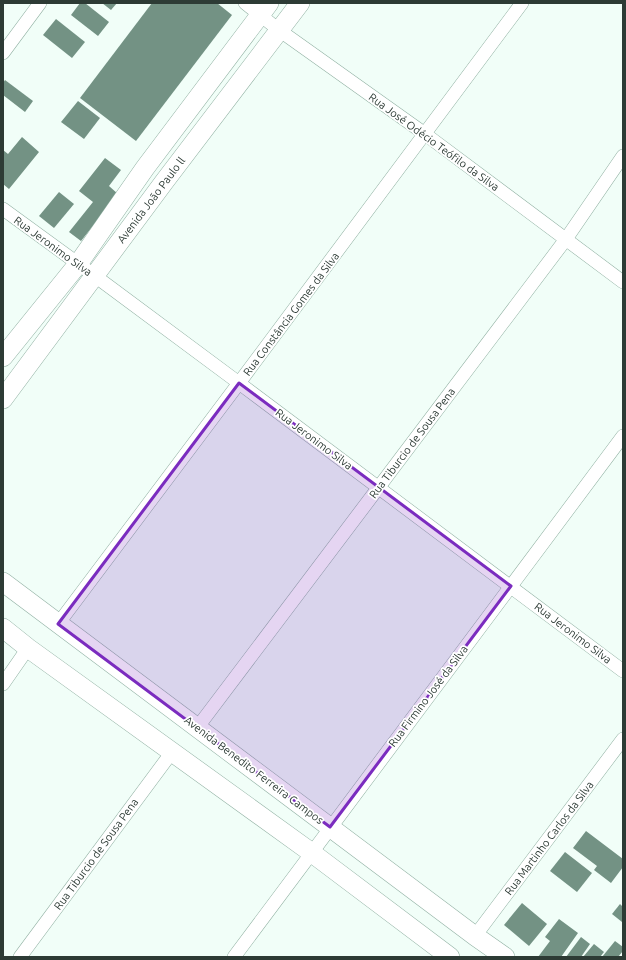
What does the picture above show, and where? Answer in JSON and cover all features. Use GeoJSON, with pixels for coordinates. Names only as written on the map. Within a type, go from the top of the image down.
{"type":"FeatureCollection","features":[{"type":"Feature","properties":{"kind":"street"},"geometry":{"type":"LineString","coordinates":[[3,53],[40,3]]}},
{"type":"Feature","properties":{"kind":"street","name":"Rua José Odécio Teófilo da Silva"},"geometry":{"type":"LineString","coordinates":[[245,3],[265,9],[279,30],[425,134],[623,282]]}},
{"type":"Feature","properties":{"kind":"street","name":"Avenida João Paulo ll"},"geometry":{"type":"LineString","coordinates":[[3,399],[164,182],[300,3]]}},
{"type":"Feature","properties":{"kind":"street","name":"Rua Constância Gomes da Silva"},"geometry":{"type":"LineString","coordinates":[[58,624],[522,3]]}},
{"type":"Feature","properties":{"kind":"street","name":"Avenida João Paulo ll"},"geometry":{"type":"LineString","coordinates":[[3,357],[78,264],[145,168],[265,9]]}},
{"type":"Feature","properties":{"kind":"street","name":"Rua Tiburcio de Sousa Pena"},"geometry":{"type":"LineString","coordinates":[[197,728],[566,239],[623,156]]}},
{"type":"Feature","properties":{"kind":"street"},"geometry":{"type":"LineString","coordinates":[[145,168],[164,182]]}},
{"type":"Feature","properties":{"kind":"street","name":"Rua Jeronimo Silva"},"geometry":{"type":"LineString","coordinates":[[3,209],[239,383],[623,671]]}},
{"type":"Feature","properties":{"kind":"street","name":"Rua Firmino José da Silva"},"geometry":{"type":"LineString","coordinates":[[234,957],[623,436]]}},
{"type":"Feature","properties":{"kind":"street","name":"Avenida Benedito Ferreira Campos"},"geometry":{"type":"LineString","coordinates":[[3,582],[505,957]]}},
{"type":"Feature","properties":{"kind":"street"},"geometry":{"type":"LineString","coordinates":[[3,628],[28,648],[312,853],[450,957]]}},
{"type":"Feature","properties":{"kind":"street"},"geometry":{"type":"LineString","coordinates":[[3,684],[28,648]]}},
{"type":"Feature","properties":{"kind":"street","name":"Rua Martinho Carlos da Silva"},"geometry":{"type":"LineString","coordinates":[[476,936],[623,739]]}},
{"type":"Feature","properties":{"kind":"street","name":"Rua Tiburcio de Sousa Pena"},"geometry":{"type":"LineString","coordinates":[[20,957],[172,752]]}},
{"type":"Feature","properties":{"kind":"highlighted area"},"geometry":{"type":"Polygon","coordinates":[[[239,383],[511,586],[330,827],[58,624],[239,383]]]}},
{"type":"Feature","properties":{"kind":"building"},"geometry":{"type":"Polygon","coordinates":[[[80,3],[85,3],[109,22],[98,36],[71,15],[80,3]]]}},
{"type":"Feature","properties":{"kind":"building"},"geometry":{"type":"Polygon","coordinates":[[[102,3],[117,3],[111,10],[102,3]]]}},
{"type":"Feature","properties":{"kind":"building"},"geometry":{"type":"Polygon","coordinates":[[[152,3],[217,3],[232,15],[136,141],[80,98],[152,3]]]}},
{"type":"Feature","properties":{"kind":"building"},"geometry":{"type":"Polygon","coordinates":[[[56,19],[85,42],[72,58],[43,35],[56,19]]]}},
{"type":"Feature","properties":{"kind":"building"},"geometry":{"type":"Polygon","coordinates":[[[5,80],[33,101],[25,112],[3,95],[3,83],[5,80]]]}},
{"type":"Feature","properties":{"kind":"building"},"geometry":{"type":"Polygon","coordinates":[[[78,101],[100,118],[84,139],[61,122],[78,101]]]}},
{"type":"Feature","properties":{"kind":"building"},"geometry":{"type":"Polygon","coordinates":[[[22,137],[39,152],[9,189],[3,184],[3,150],[8,154],[22,137]]]}},
{"type":"Feature","properties":{"kind":"building"},"geometry":{"type":"Polygon","coordinates":[[[105,158],[121,170],[109,186],[118,194],[81,241],[69,232],[93,202],[79,191],[105,158]]]}},
{"type":"Feature","properties":{"kind":"building"},"geometry":{"type":"Polygon","coordinates":[[[59,192],[74,204],[54,228],[39,216],[59,192]]]}},
{"type":"Feature","properties":{"kind":"building"},"geometry":{"type":"Polygon","coordinates":[[[586,831],[623,859],[623,867],[611,883],[594,870],[597,866],[573,848],[586,831]]]}},
{"type":"Feature","properties":{"kind":"building"},"geometry":{"type":"Polygon","coordinates":[[[565,852],[592,873],[577,892],[550,871],[565,852]]]}},
{"type":"Feature","properties":{"kind":"building"},"geometry":{"type":"Polygon","coordinates":[[[522,903],[547,924],[529,946],[504,925],[522,903]]]}},
{"type":"Feature","properties":{"kind":"building"},"geometry":{"type":"Polygon","coordinates":[[[620,904],[623,907],[622,922],[612,914],[620,904]]]}},
{"type":"Feature","properties":{"kind":"building"},"geometry":{"type":"Polygon","coordinates":[[[559,919],[578,933],[561,957],[538,957],[550,941],[545,937],[559,919]]]}},
{"type":"Feature","properties":{"kind":"building"},"geometry":{"type":"Polygon","coordinates":[[[581,937],[590,944],[581,957],[566,957],[581,937]]]}},
{"type":"Feature","properties":{"kind":"building"},"geometry":{"type":"Polygon","coordinates":[[[615,941],[623,947],[623,951],[618,957],[602,957],[615,941]]]}},
{"type":"Feature","properties":{"kind":"building"},"geometry":{"type":"Polygon","coordinates":[[[594,944],[604,952],[600,957],[583,957],[594,944]]]}}]}
